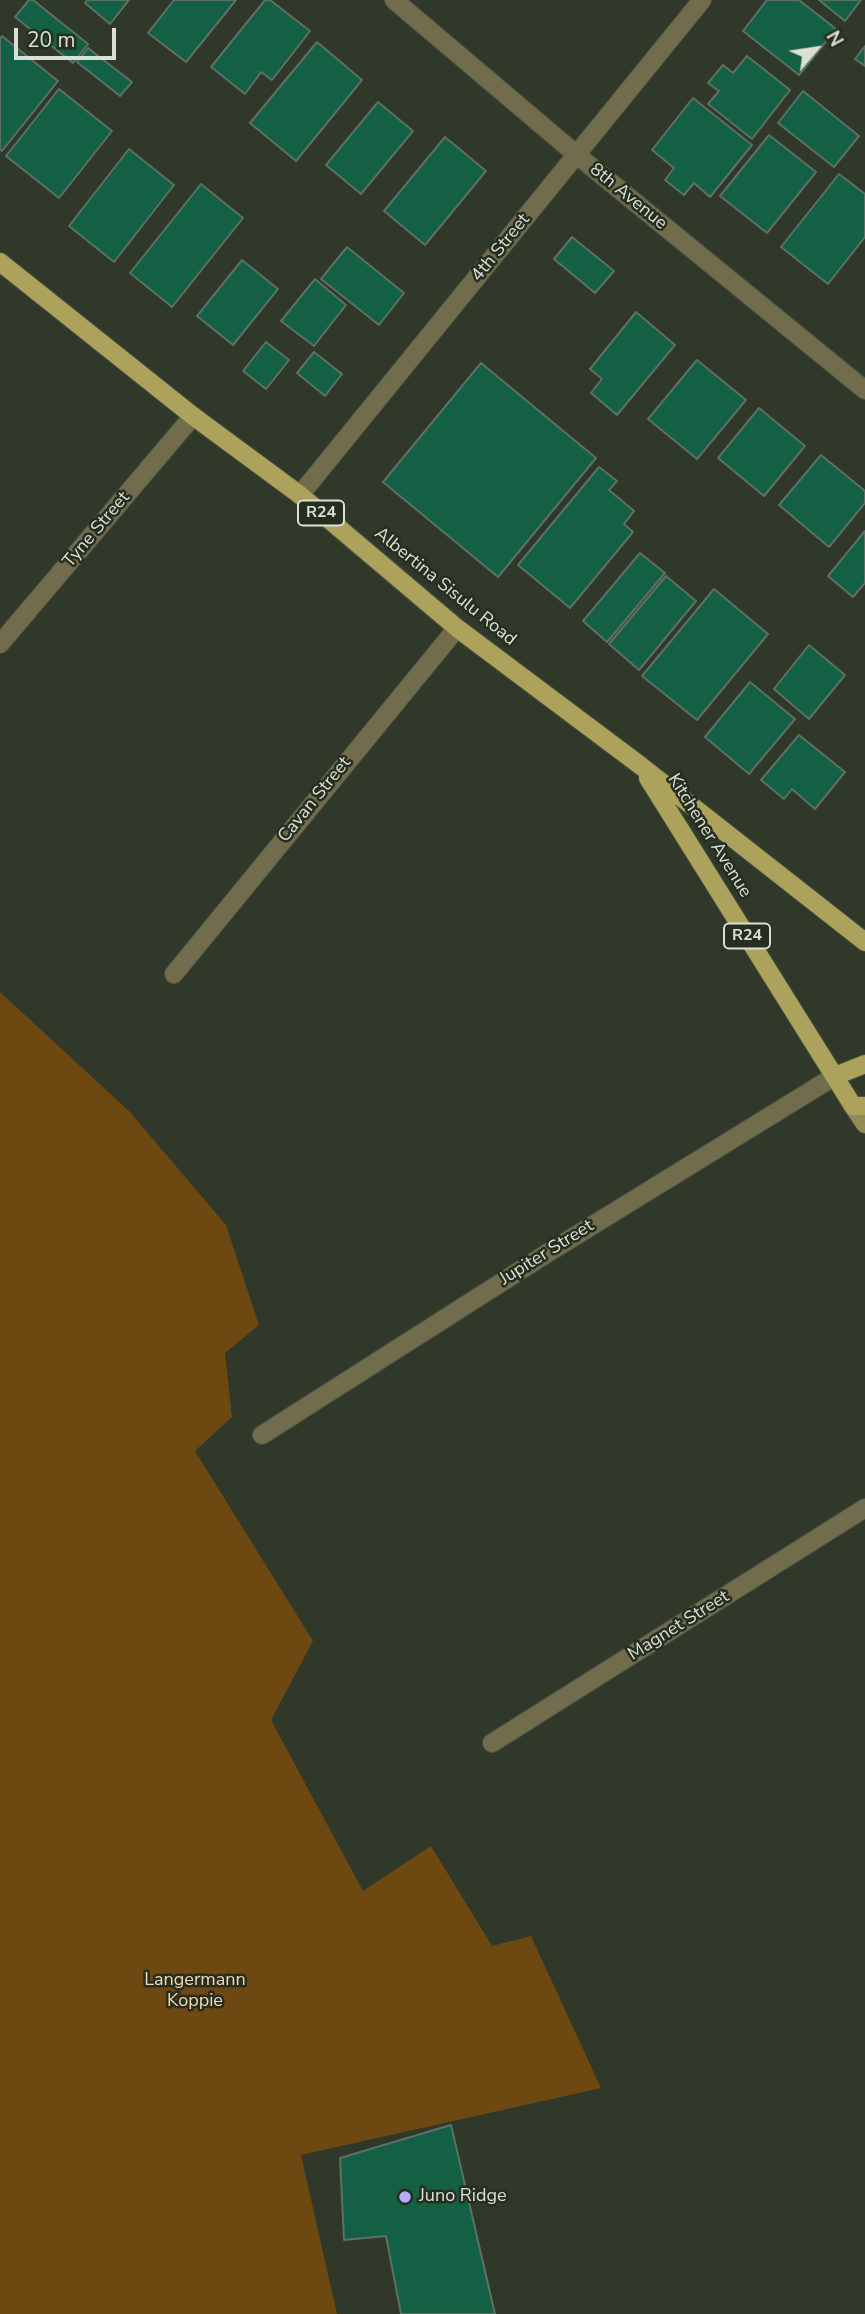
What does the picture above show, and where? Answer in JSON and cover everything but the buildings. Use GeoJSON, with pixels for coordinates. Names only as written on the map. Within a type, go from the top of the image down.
{"type":"FeatureCollection","features":[{"type":"Feature","properties":{"kind":"main road","name":"Albertina Sisulu Road"},"geometry":{"type":"LineString","coordinates":[[0,262],[193,416],[300,495],[457,628],[641,766],[865,942]]}},
{"type":"Feature","properties":{"kind":"main road","name":"Kitchener Avenue"},"geometry":{"type":"LineString","coordinates":[[641,766],[835,1076],[859,1106],[865,1124]]}},
{"type":"Feature","properties":{"kind":"main road"},"geometry":{"type":"LineString","coordinates":[[835,1076],[865,1064]]}},
{"type":"Feature","properties":{"kind":"street","name":"8th Avenue"},"geometry":{"type":"LineString","coordinates":[[394,0],[577,155],[865,390]]}},
{"type":"Feature","properties":{"kind":"street","name":"4th Street"},"geometry":{"type":"LineString","coordinates":[[300,495],[702,0]]}},
{"type":"Feature","properties":{"kind":"street","name":"Tyne Street"},"geometry":{"type":"LineString","coordinates":[[0,644],[193,416]]}},
{"type":"Feature","properties":{"kind":"street","name":"Cavan Street"},"geometry":{"type":"LineString","coordinates":[[174,974],[457,628]]}},
{"type":"Feature","properties":{"kind":"street","name":"Jupiter Street"},"geometry":{"type":"LineString","coordinates":[[262,1435],[546,1254],[835,1076]]}},
{"type":"Feature","properties":{"kind":"street","name":"Magnet Street"},"geometry":{"type":"LineString","coordinates":[[492,1743],[865,1508]]}},
{"type":"Feature","properties":{"kind":"green space","name":"Langermann Koppie"},"geometry":{"type":"Polygon","coordinates":[[[0,992],[130,1112],[226,1225],[259,1325],[225,1353],[232,1417],[195,1451],[313,1641],[271,1720],[363,1891],[431,1846],[492,1946],[531,1936],[601,2088],[301,2155],[337,2314],[0,2314],[0,992]]]}},
{"type":"Feature","properties":{"kind":"place","name":"Juno Ridge"},"geometry":{"type":"Point","coordinates":[405,2197]}}]}
